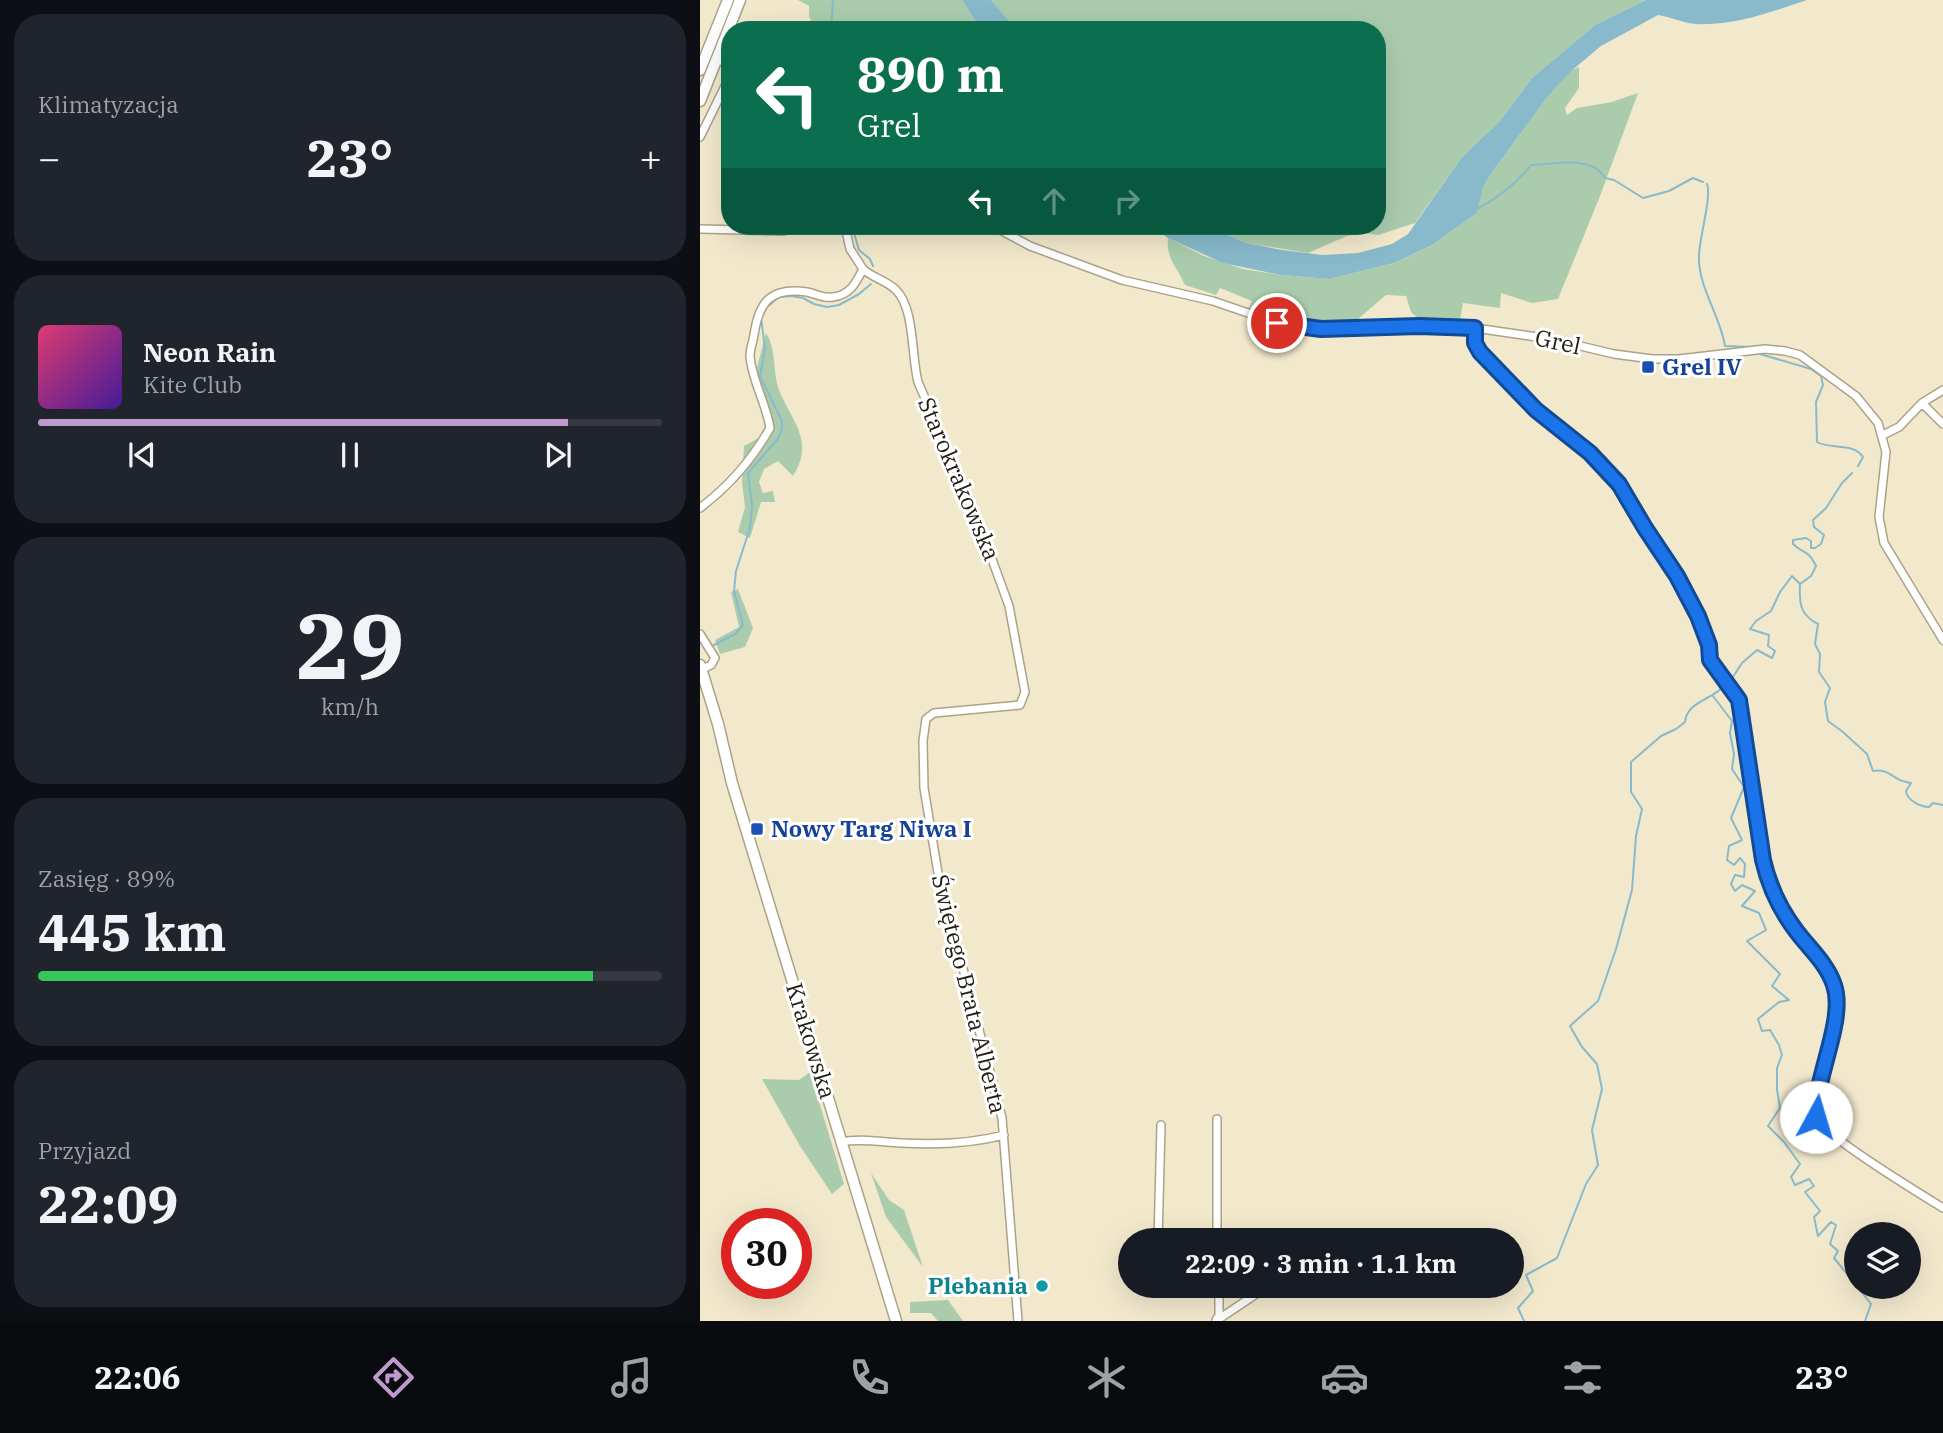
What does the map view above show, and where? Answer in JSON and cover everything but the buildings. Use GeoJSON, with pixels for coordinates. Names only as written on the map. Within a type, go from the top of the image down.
{"type":"FeatureCollection","features":[{"type":"Feature","properties":{"kind":"main road"},"geometry":{"type":"LineString","coordinates":[[700,70],[728,0]]}},
{"type":"Feature","properties":{"kind":"main road"},"geometry":{"type":"LineString","coordinates":[[732,21],[740,0]]}},
{"type":"Feature","properties":{"kind":"main road"},"geometry":{"type":"LineString","coordinates":[[700,101],[721,48]]}},
{"type":"Feature","properties":{"kind":"main road","name":"Krakowska"},"geometry":{"type":"LineString","coordinates":[[701,668],[702,685],[896,1321]]}},
{"type":"Feature","properties":{"kind":"street"},"geometry":{"type":"LineString","coordinates":[[700,137],[721,94]]}},
{"type":"Feature","properties":{"kind":"street"},"geometry":{"type":"LineString","coordinates":[[700,229],[721,230]]}},
{"type":"Feature","properties":{"kind":"street"},"geometry":{"type":"LineString","coordinates":[[700,508],[716,496],[743,467],[770,428],[768,413],[757,387],[750,352],[761,305],[772,295],[790,291],[835,297],[851,290],[863,270],[850,249],[847,235]]}},
{"type":"Feature","properties":{"kind":"street","name":"Grel"},"geometry":{"type":"LineString","coordinates":[[1010,235],[1030,246],[1122,280],[1213,301],[1288,325],[1321,329],[1419,326],[1475,328],[1551,339],[1614,354],[1645,358],[1679,359],[1765,349],[1793,353],[1810,360],[1856,396],[1872,414],[1883,435],[1887,462],[1880,517],[1884,544],[1943,640]]}},
{"type":"Feature","properties":{"kind":"street","name":"Starokrakowska"},"geometry":{"type":"LineString","coordinates":[[863,270],[894,288],[907,308],[918,382],[977,518],[1009,606],[1025,692],[1022,703],[1017,706]]}},
{"type":"Feature","properties":{"kind":"street"},"geometry":{"type":"LineString","coordinates":[[1475,328],[1475,343],[1480,352],[1536,410],[1590,453],[1619,484],[1677,576],[1698,616],[1709,645],[1710,660],[1739,700],[1769,886],[1795,930],[1825,967],[1835,987],[1835,1009],[1828,1054],[1815,1102],[1816,1117],[1830,1134],[1943,1208]]}},
{"type":"Feature","properties":{"kind":"street"},"geometry":{"type":"LineString","coordinates":[[1883,435],[1899,427],[1923,403],[1943,390]]}},
{"type":"Feature","properties":{"kind":"street"},"geometry":{"type":"LineString","coordinates":[[1923,403],[1943,424]]}},
{"type":"Feature","properties":{"kind":"street"},"geometry":{"type":"LineString","coordinates":[[700,634],[715,658],[711,665],[701,668]]}},
{"type":"Feature","properties":{"kind":"street","name":"Świętego Brata Alberta"},"geometry":{"type":"LineString","coordinates":[[1017,706],[934,713],[926,719],[923,741],[927,812],[938,873],[998,1098],[1004,1135],[1018,1321]]}},
{"type":"Feature","properties":{"kind":"street"},"geometry":{"type":"LineString","coordinates":[[1217,1119],[1217,1228]]}},
{"type":"Feature","properties":{"kind":"street"},"geometry":{"type":"LineString","coordinates":[[1158,1228],[1161,1125]]}},
{"type":"Feature","properties":{"kind":"street"},"geometry":{"type":"LineString","coordinates":[[841,1142],[859,1140],[943,1144],[982,1141],[1004,1135]]}},
{"type":"Feature","properties":{"kind":"street"},"geometry":{"type":"LineString","coordinates":[[1215,1321],[1219,1315],[1219,1298]]}},
{"type":"Feature","properties":{"kind":"street"},"geometry":{"type":"LineString","coordinates":[[1215,1321],[1250,1298]]}},
{"type":"Feature","properties":{"kind":"green space"},"geometry":{"type":"Polygon","coordinates":[[[798,0],[962,0],[975,21],[811,21],[809,6],[798,0]]]}},
{"type":"Feature","properties":{"kind":"green space"},"geometry":{"type":"Polygon","coordinates":[[[991,0],[1646,0],[1595,25],[1532,78],[1500,121],[1462,157],[1415,223],[1386,232],[1386,21],[1008,21],[991,0]]]}},
{"type":"Feature","properties":{"kind":"green space"},"geometry":{"type":"Polygon","coordinates":[[[1579,67],[1579,88],[1565,108],[1567,115],[1577,108],[1612,102],[1638,93],[1558,299],[1532,303],[1501,293],[1500,308],[1463,303],[1460,321],[1421,321],[1411,312],[1406,296],[1386,295],[1358,319],[1358,324],[1329,320],[1319,324],[1296,322],[1249,308],[1252,301],[1220,288],[1216,295],[1185,285],[1173,263],[1168,238],[1204,256],[1243,269],[1329,279],[1394,263],[1432,245],[1477,213],[1484,185],[1495,168],[1549,95],[1570,71],[1579,67]]]}},
{"type":"Feature","properties":{"kind":"green space"},"geometry":{"type":"Polygon","coordinates":[[[1227,235],[1353,235],[1308,253],[1246,243],[1227,235]]]}},
{"type":"Feature","properties":{"kind":"green space"},"geometry":{"type":"Polygon","coordinates":[[[766,333],[771,345],[778,387],[798,429],[802,453],[793,476],[778,461],[764,469],[759,482],[763,493],[773,491],[775,502],[761,502],[750,538],[738,532],[745,507],[742,483],[744,446],[775,429],[756,371],[766,333]]]}},
{"type":"Feature","properties":{"kind":"green space"},"geometry":{"type":"Polygon","coordinates":[[[738,589],[753,628],[745,647],[720,654],[715,640],[739,627],[731,592],[738,589]]]}},
{"type":"Feature","properties":{"kind":"green space"},"geometry":{"type":"Polygon","coordinates":[[[810,1072],[844,1184],[832,1194],[800,1146],[762,1079],[799,1080],[810,1072]]]}},
{"type":"Feature","properties":{"kind":"green space"},"geometry":{"type":"Polygon","coordinates":[[[871,1173],[889,1200],[904,1210],[923,1267],[886,1217],[871,1173]]]}},
{"type":"Feature","properties":{"kind":"green space"},"geometry":{"type":"Polygon","coordinates":[[[948,1300],[963,1321],[938,1321],[931,1313],[910,1313],[910,1302],[948,1300]]]}},
{"type":"Feature","properties":{"kind":"water"},"geometry":{"type":"Polygon","coordinates":[[[962,0],[991,0],[1008,21],[975,21],[962,0]]]}},
{"type":"Feature","properties":{"kind":"water"},"geometry":{"type":"Polygon","coordinates":[[[1646,0],[1807,0],[1724,23],[1696,24],[1658,15],[1601,46],[1570,72],[1549,95],[1484,185],[1477,213],[1432,245],[1394,263],[1329,279],[1281,275],[1223,263],[1164,235],[1227,235],[1246,243],[1322,255],[1358,253],[1392,244],[1408,234],[1462,157],[1500,121],[1532,78],[1595,25],[1646,0]]]}},
{"type":"Feature","properties":{"kind":"waterway"},"geometry":{"type":"LineString","coordinates":[[832,21],[833,0]]}},
{"type":"Feature","properties":{"kind":"waterway"},"geometry":{"type":"LineString","coordinates":[[1479,208],[1507,189],[1531,165],[1582,163],[1643,198],[1669,191],[1693,178],[1703,182]]}},
{"type":"Feature","properties":{"kind":"waterway"},"geometry":{"type":"LineString","coordinates":[[1707,184],[1708,198],[1699,256],[1705,290],[1725,346],[1752,347]]}},
{"type":"Feature","properties":{"kind":"waterway"},"geometry":{"type":"LineString","coordinates":[[855,235],[859,250],[870,259],[873,266]]}},
{"type":"Feature","properties":{"kind":"waterway"},"geometry":{"type":"LineString","coordinates":[[714,645],[735,634],[743,625],[734,591],[736,571],[750,528],[752,505],[748,473],[777,440],[782,430],[782,421],[760,376],[765,349],[761,317],[767,307],[779,297],[803,298],[827,307],[839,305],[871,284]]}},
{"type":"Feature","properties":{"kind":"waterway"},"geometry":{"type":"LineString","coordinates":[[1760,354],[1811,369],[1821,376],[1823,385],[1816,402],[1817,442],[1854,449],[1863,457],[1858,466]]}},
{"type":"Feature","properties":{"kind":"waterway"},"geometry":{"type":"LineString","coordinates":[[1852,473],[1826,508],[1813,520],[1814,527],[1824,535],[1821,544],[1811,548],[1811,541],[1806,538],[1793,540],[1793,544],[1808,554],[1816,566],[1811,576],[1800,584],[1800,597],[1807,617],[1818,624],[1815,644],[1820,654],[1819,672],[1830,688],[1825,702],[1828,721],[1867,754],[1873,771],[1885,772],[1911,783],[1906,791],[1914,802],[1925,807],[1933,803],[1943,805]]}},
{"type":"Feature","properties":{"kind":"waterway"},"geometry":{"type":"LineString","coordinates":[[1731,680],[1742,663],[1757,650],[1772,658],[1775,651],[1768,646],[1769,635],[1750,629],[1756,621],[1771,611],[1792,576],[1799,583]]}},
{"type":"Feature","properties":{"kind":"waterway"},"geometry":{"type":"LineString","coordinates":[[1524,1321],[1518,1308],[1533,1291],[1526,1275],[1557,1258],[1586,1184],[1598,1165],[1592,1130],[1602,1089],[1597,1064],[1582,1047],[1570,1026],[1598,1001],[1632,890],[1636,836],[1642,809],[1631,792],[1631,762],[1661,736],[1685,722],[1694,706],[1723,687]]}},
{"type":"Feature","properties":{"kind":"waterway"},"geometry":{"type":"LineString","coordinates":[[1713,696],[1732,721],[1732,769],[1744,787],[1731,818],[1742,840],[1729,846],[1727,860],[1734,865],[1740,858],[1745,864],[1744,877],[1735,875],[1731,884],[1735,891],[1742,885],[1755,891],[1742,906],[1759,913],[1766,930],[1747,941],[1780,974],[1772,986],[1789,1000],[1779,1002],[1758,1019],[1762,1031],[1770,1030],[1782,1055],[1777,1068],[1780,1108],[1768,1126],[1800,1164],[1791,1177],[1795,1185],[1809,1179],[1814,1186],[1805,1192],[1820,1211],[1814,1217],[1818,1236],[1831,1222],[1836,1225],[1830,1244],[1838,1251],[1834,1258],[1844,1270]]}},
{"type":"Feature","properties":{"kind":"waterway"},"geometry":{"type":"LineString","coordinates":[[1865,1321],[1871,1304],[1867,1299]]}},
{"type":"Feature","properties":{"kind":"place","name":"Grel IV"},"geometry":{"type":"Point","coordinates":[1648,367]}},
{"type":"Feature","properties":{"kind":"place","name":"Nowy Targ Niwa I"},"geometry":{"type":"Point","coordinates":[757,829]}},
{"type":"Feature","properties":{"kind":"place","name":"Plebania"},"geometry":{"type":"Point","coordinates":[1042,1286]}},
{"type":"Feature","properties":{"kind":"route"},"geometry":{"type":"LineString","coordinates":[[1277,323],[1321,329],[1419,326],[1475,328],[1475,343],[1480,352],[1536,410],[1590,453],[1619,484],[1677,576],[1698,616],[1709,645],[1710,660],[1739,700],[1769,886],[1795,930],[1825,967],[1835,987],[1835,1009],[1828,1054],[1815,1102],[1816,1117]]}}]}
